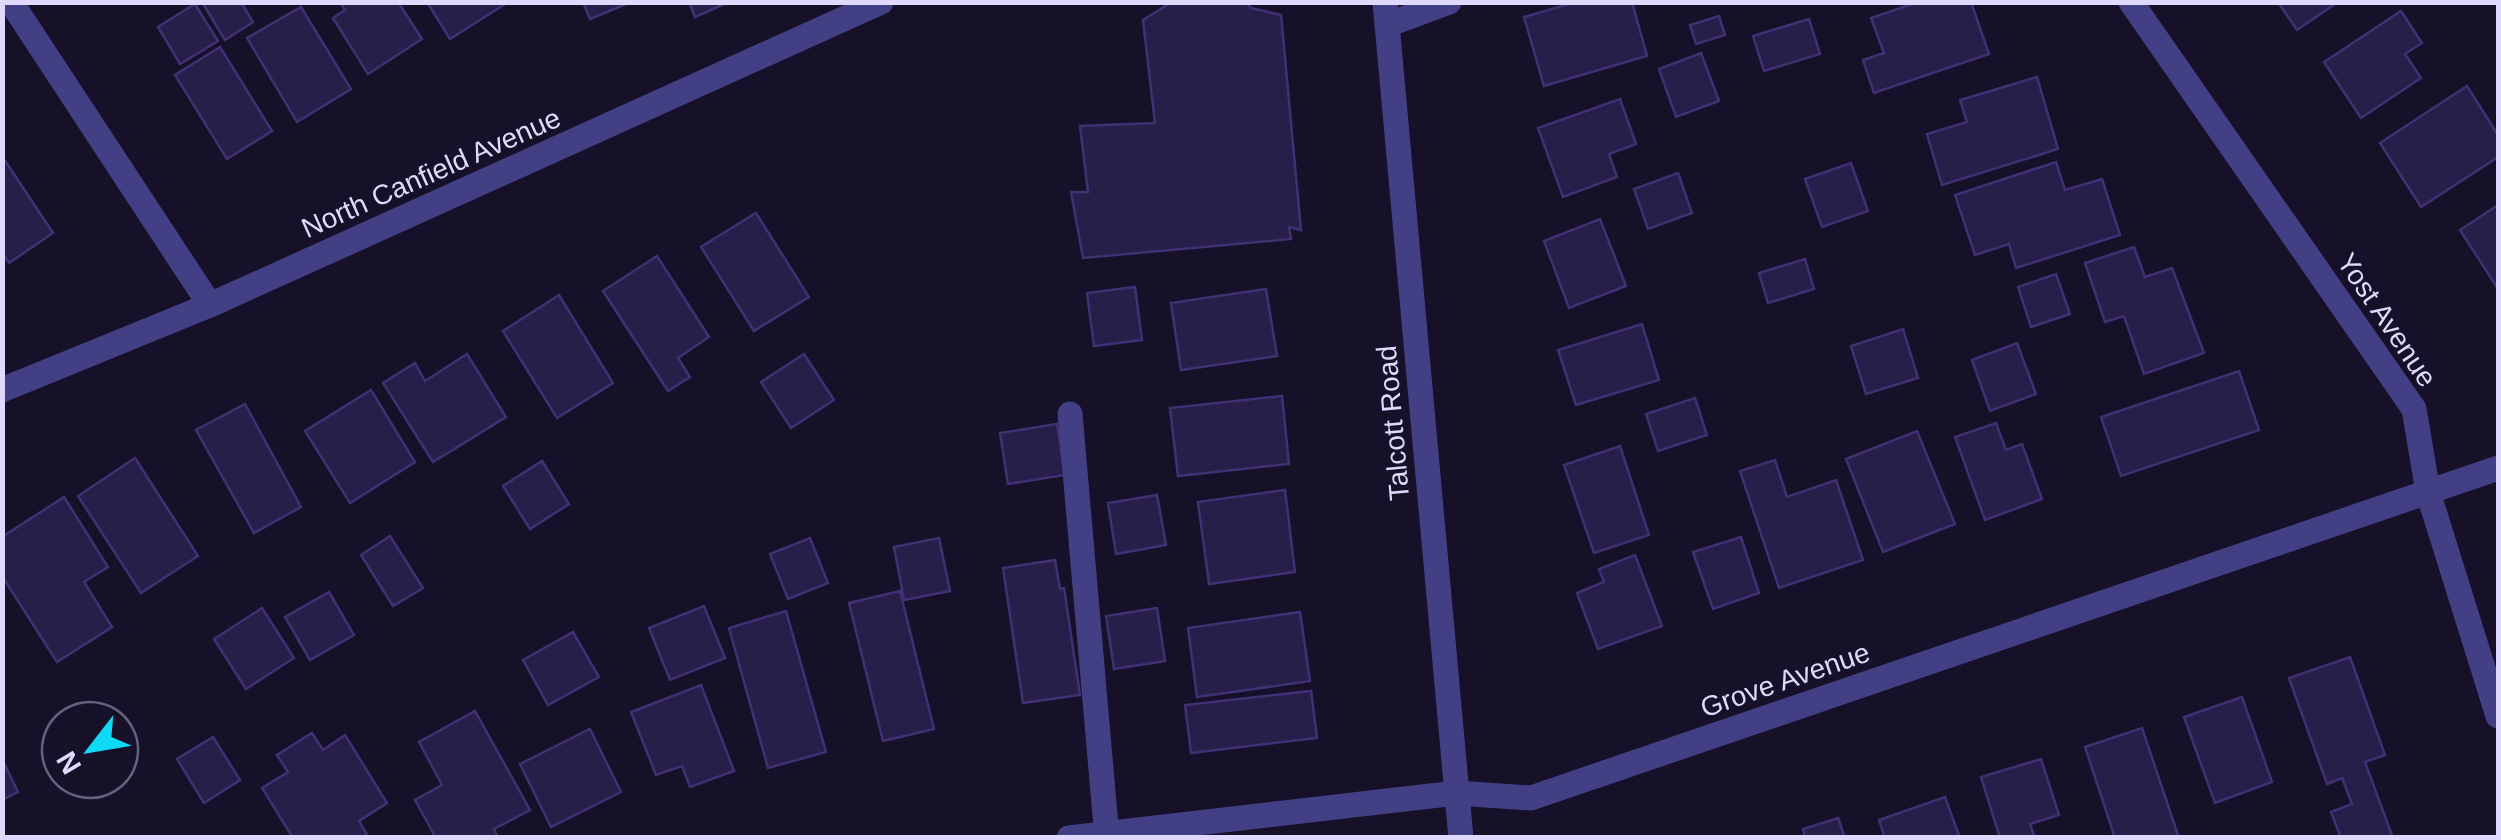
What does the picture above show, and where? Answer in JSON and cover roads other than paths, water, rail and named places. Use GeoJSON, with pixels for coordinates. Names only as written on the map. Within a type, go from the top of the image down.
{"type":"FeatureCollection","features":[{"type":"Feature","properties":{"kind":"street"},"geometry":{"type":"LineString","coordinates":[[11,2],[210,305]]}},
{"type":"Feature","properties":{"kind":"street","name":"North Canfield Avenue"},"geometry":{"type":"LineString","coordinates":[[2,390],[210,305],[882,2]]}},
{"type":"Feature","properties":{"kind":"street"},"geometry":{"type":"LineString","coordinates":[[1386,14],[1450,2]]}},
{"type":"Feature","properties":{"kind":"street","name":"Yost Avenue"},"geometry":{"type":"LineString","coordinates":[[2131,2],[2414,409],[2428,492],[2498,716]]}},
{"type":"Feature","properties":{"kind":"street","name":"Talcott Road"},"geometry":{"type":"LineString","coordinates":[[1386,14],[1460,838]]}},
{"type":"Feature","properties":{"kind":"street"},"geometry":{"type":"LineString","coordinates":[[1070,414],[1106,835]]}},
{"type":"Feature","properties":{"kind":"street","name":"Grove Avenue"},"geometry":{"type":"LineString","coordinates":[[1069,838],[1456,793],[1531,798],[2498,468]]}}]}
